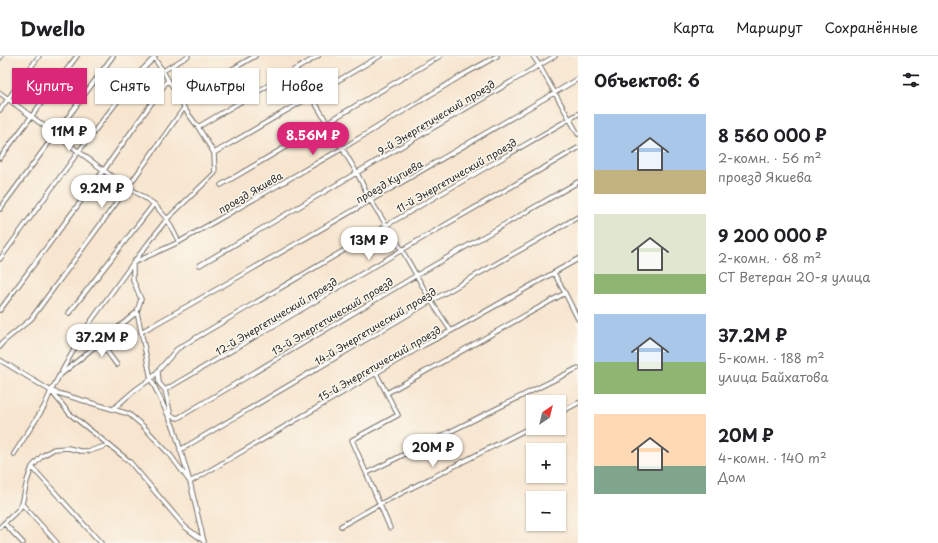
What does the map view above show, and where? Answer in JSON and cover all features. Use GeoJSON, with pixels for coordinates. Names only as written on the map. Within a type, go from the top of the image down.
{"type":"FeatureCollection","features":[{"type":"Feature","properties":{"kind":"street"},"geometry":{"type":"LineString","coordinates":[[0,110],[39,56]]}},
{"type":"Feature","properties":{"kind":"street"},"geometry":{"type":"LineString","coordinates":[[0,158],[77,56]]}},
{"type":"Feature","properties":{"kind":"street"},"geometry":{"type":"LineString","coordinates":[[0,209],[113,56]]}},
{"type":"Feature","properties":{"kind":"street"},"geometry":{"type":"LineString","coordinates":[[164,70],[188,56]]}},
{"type":"Feature","properties":{"kind":"street"},"geometry":{"type":"LineString","coordinates":[[236,68],[256,56]]}},
{"type":"Feature","properties":{"kind":"street"},"geometry":{"type":"LineString","coordinates":[[297,68],[318,56]]}},
{"type":"Feature","properties":{"kind":"street"},"geometry":{"type":"LineString","coordinates":[[338,80],[380,56]]}},
{"type":"Feature","properties":{"kind":"street"},"geometry":{"type":"LineString","coordinates":[[221,185],[440,56]]}},
{"type":"Feature","properties":{"kind":"street","name":"проезд Якиева"},"geometry":{"type":"LineString","coordinates":[[133,263],[180,242],[343,148],[461,76],[497,56]]}},
{"type":"Feature","properties":{"kind":"street"},"geometry":{"type":"LineString","coordinates":[[533,56],[578,134]]}},
{"type":"Feature","properties":{"kind":"street","name":"9-й Энергетический проезд"},"geometry":{"type":"LineString","coordinates":[[200,265],[555,56]]}},
{"type":"Feature","properties":{"kind":"street"},"geometry":{"type":"LineString","coordinates":[[0,259],[79,151],[154,57],[161,68]]}},
{"type":"Feature","properties":{"kind":"street"},"geometry":{"type":"LineString","coordinates":[[164,73],[172,86]]}},
{"type":"Feature","properties":{"kind":"street","name":"проезд Кугиева"},"geometry":{"type":"LineString","coordinates":[[141,332],[371,201],[578,79]]}},
{"type":"Feature","properties":{"kind":"street"},"geometry":{"type":"LineString","coordinates":[[0,310],[104,170],[168,80]]}},
{"type":"Feature","properties":{"kind":"street"},"geometry":{"type":"LineString","coordinates":[[198,127],[267,86]]}},
{"type":"Feature","properties":{"kind":"street"},"geometry":{"type":"LineString","coordinates":[[0,93],[104,170],[154,204],[167,219],[180,242]]}},
{"type":"Feature","properties":{"kind":"street"},"geometry":{"type":"LineString","coordinates":[[14,454],[44,407],[51,391],[86,328],[167,219],[215,173],[214,153],[182,104]]}},
{"type":"Feature","properties":{"kind":"street"},"geometry":{"type":"LineString","coordinates":[[214,153],[297,104]]}},
{"type":"Feature","properties":{"kind":"street"},"geometry":{"type":"LineString","coordinates":[[316,104],[343,148],[371,201],[417,275],[431,302],[451,331]]}},
{"type":"Feature","properties":{"kind":"street"},"geometry":{"type":"LineString","coordinates":[[0,347],[31,319],[184,108]]}},
{"type":"Feature","properties":{"kind":"street","name":"11-й Энергетический проезд"},"geometry":{"type":"LineString","coordinates":[[113,409],[135,390],[151,379],[177,349],[578,114]]}},
{"type":"Feature","properties":{"kind":"street","name":"12-й Энергетический проезд"},"geometry":{"type":"LineString","coordinates":[[167,389],[578,148]]}},
{"type":"Feature","properties":{"kind":"street","name":"13-й Энергетический проезд"},"geometry":{"type":"LineString","coordinates":[[171,416],[178,418],[417,275],[578,182]]}},
{"type":"Feature","properties":{"kind":"street"},"geometry":{"type":"LineString","coordinates":[[69,313],[154,204]]}},
{"type":"Feature","properties":{"kind":"street","name":"14-й Энергетический проезд"},"geometry":{"type":"LineString","coordinates":[[180,450],[578,217]]}},
{"type":"Feature","properties":{"kind":"street","name":"15-й Энергетический проезд"},"geometry":{"type":"LineString","coordinates":[[190,482],[424,345],[578,259]]}},
{"type":"Feature","properties":{"kind":"street"},"geometry":{"type":"LineString","coordinates":[[133,263],[132,280],[141,299],[137,312],[151,379],[174,428]]}},
{"type":"Feature","properties":{"kind":"street"},"geometry":{"type":"LineString","coordinates":[[554,273],[578,319]]}},
{"type":"Feature","properties":{"kind":"street"},"geometry":{"type":"LineString","coordinates":[[387,393],[565,293]]}},
{"type":"Feature","properties":{"kind":"street"},"geometry":{"type":"LineString","coordinates":[[61,374],[137,312]]}},
{"type":"Feature","properties":{"kind":"street"},"geometry":{"type":"LineString","coordinates":[[100,342],[117,365]]}},
{"type":"Feature","properties":{"kind":"street"},"geometry":{"type":"LineString","coordinates":[[0,360],[51,391],[129,414],[143,426],[171,456],[190,482]]}},
{"type":"Feature","properties":{"kind":"street"},"geometry":{"type":"LineString","coordinates":[[367,473],[578,368]]}},
{"type":"Feature","properties":{"kind":"street"},"geometry":{"type":"LineString","coordinates":[[158,371],[160,383],[167,389],[171,416],[190,482],[204,542]]}},
{"type":"Feature","properties":{"kind":"street"},"geometry":{"type":"LineString","coordinates":[[376,373],[398,415],[352,440],[390,528]]}},
{"type":"Feature","properties":{"kind":"street"},"geometry":{"type":"LineString","coordinates":[[51,391],[70,414],[129,461],[186,527],[204,542]]}},
{"type":"Feature","properties":{"kind":"street"},"geometry":{"type":"LineString","coordinates":[[566,409],[578,403]]}},
{"type":"Feature","properties":{"kind":"street"},"geometry":{"type":"LineString","coordinates":[[342,526],[380,504],[526,430]]}},
{"type":"Feature","properties":{"kind":"street"},"geometry":{"type":"LineString","coordinates":[[0,527],[19,509],[22,504],[32,467],[42,456],[54,449],[68,448],[80,451],[90,451],[108,445]]}},
{"type":"Feature","properties":{"kind":"street"},"geometry":{"type":"LineString","coordinates":[[32,467],[101,543]]}},
{"type":"Feature","properties":{"kind":"street"},"geometry":{"type":"LineString","coordinates":[[22,504],[57,543]]}},
{"type":"Feature","properties":{"kind":"street"},"geometry":{"type":"LineString","coordinates":[[4,523],[22,543]]}}]}
